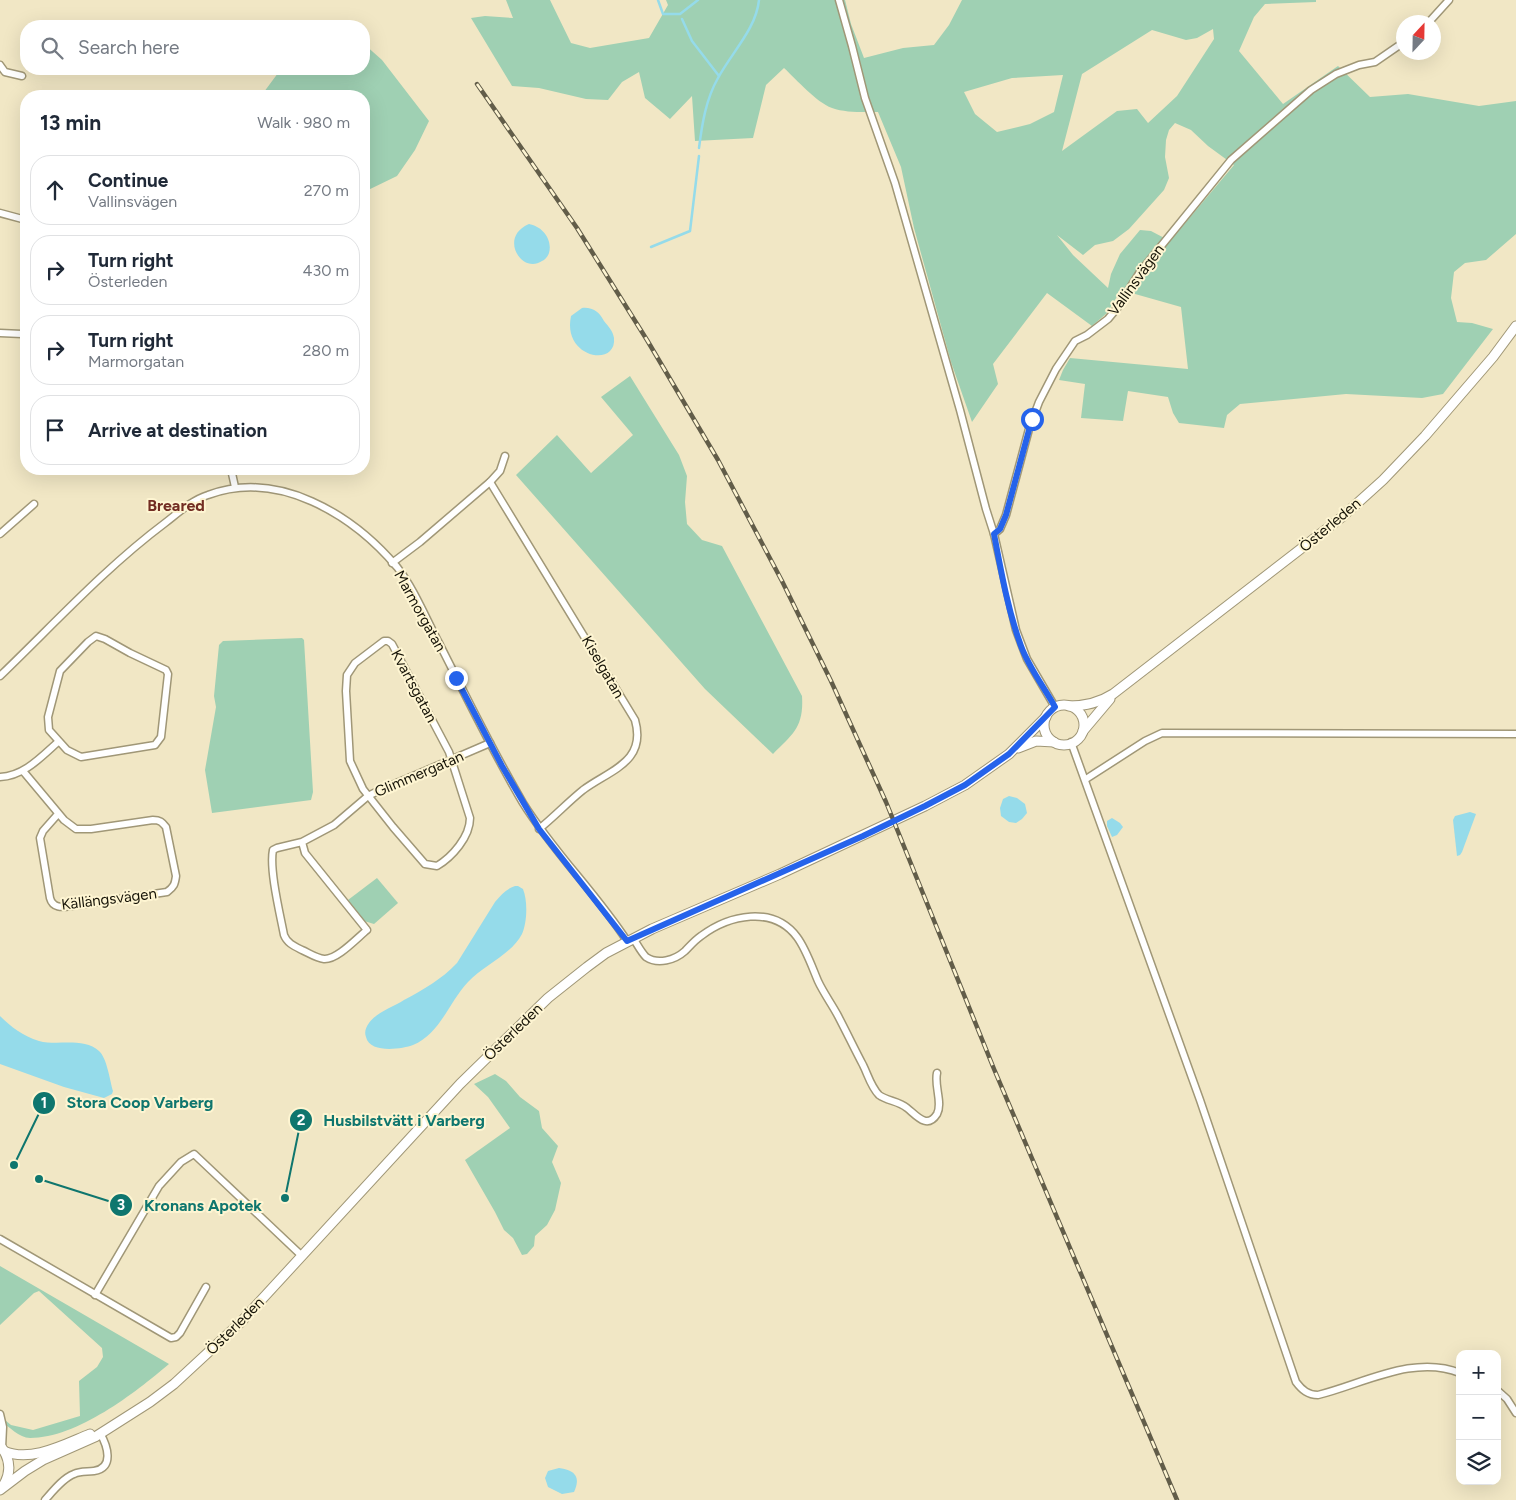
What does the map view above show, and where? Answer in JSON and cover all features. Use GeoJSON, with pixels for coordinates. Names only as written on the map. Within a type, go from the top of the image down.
{"type":"FeatureCollection","features":[{"type":"Feature","properties":{"kind":"main road","name":"Österleden"},"geometry":{"type":"LineString","coordinates":[[0,1490],[43,1460],[86,1442],[126,1418],[174,1384],[241,1322],[460,1084],[541,1004],[586,967],[630,940],[925,806],[965,785],[1014,750],[1055,707],[1084,706],[1102,701],[1115,693],[1314,540],[1376,486],[1452,406],[1516,326]]}},
{"type":"Feature","properties":{"kind":"main road","name":"Österleden"},"geometry":{"type":"LineString","coordinates":[[1014,750],[1032,742],[1043,741],[1064,744],[1072,742],[1115,693]]}},
{"type":"Feature","properties":{"kind":"main road"},"geometry":{"type":"LineString","coordinates":[[1070,706],[1078,711],[1083,720],[1081,734]]}},
{"type":"Feature","properties":{"kind":"main road"},"geometry":{"type":"LineString","coordinates":[[1046,717],[1045,730],[1049,738],[1056,743]]}},
{"type":"Feature","properties":{"kind":"main road","name":"Österleden"},"geometry":{"type":"LineString","coordinates":[[2,1448],[17,1456],[28,1455],[94,1433],[100,1433]]}},
{"type":"Feature","properties":{"kind":"main road"},"geometry":{"type":"LineString","coordinates":[[0,1490],[6,1482],[9,1472],[8,1461],[2,1448]]}},
{"type":"Feature","properties":{"kind":"street"},"geometry":{"type":"LineString","coordinates":[[838,0],[865,98],[895,183],[960,410],[994,534],[1011,612],[1021,646],[1035,675],[1055,707]]}},
{"type":"Feature","properties":{"kind":"street"},"geometry":{"type":"LineString","coordinates":[[1435,15],[1449,0]]}},
{"type":"Feature","properties":{"kind":"street","name":"Vallinsvägen"},"geometry":{"type":"LineString","coordinates":[[994,534],[1000,529],[1006,515],[1026,439],[1039,402],[1056,369],[1075,341],[1087,335],[1108,319],[1118,307],[1140,272],[1238,153],[1311,90],[1336,74],[1359,65],[1374,62],[1396,47]]}},
{"type":"Feature","properties":{"kind":"street"},"geometry":{"type":"LineString","coordinates":[[0,64],[6,72],[22,76]]}},
{"type":"Feature","properties":{"kind":"street"},"geometry":{"type":"LineString","coordinates":[[0,213],[20,218]]}},
{"type":"Feature","properties":{"kind":"street"},"geometry":{"type":"LineString","coordinates":[[0,333],[20,334]]}},
{"type":"Feature","properties":{"kind":"street"},"geometry":{"type":"LineString","coordinates":[[392,563],[420,542],[490,482],[500,471],[505,456]]}},
{"type":"Feature","properties":{"kind":"street"},"geometry":{"type":"LineString","coordinates":[[232,475],[235,487]]}},
{"type":"Feature","properties":{"kind":"street","name":"Kiselgatan"},"geometry":{"type":"LineString","coordinates":[[490,482],[635,720],[638,730],[635,749],[629,759],[619,768],[582,792],[539,829]]}},
{"type":"Feature","properties":{"kind":"street","name":"Marmorgatan"},"geometry":{"type":"LineString","coordinates":[[0,676],[136,545],[195,501],[206,495],[235,487],[260,487],[287,492],[320,505],[362,532],[408,582],[502,766],[539,829],[645,956],[661,961],[672,960],[679,956],[702,934],[736,918],[755,915],[775,920],[789,928],[797,938],[880,1096],[906,1107],[918,1119],[924,1122],[932,1120],[939,1108],[936,1073]]}},
{"type":"Feature","properties":{"kind":"street"},"geometry":{"type":"LineString","coordinates":[[0,534],[34,504]]}},
{"type":"Feature","properties":{"kind":"street"},"geometry":{"type":"LineString","coordinates":[[100,637],[166,670],[168,674],[161,737],[155,745],[81,757],[71,753],[58,742],[49,730],[48,722],[58,676],[64,667],[92,639],[100,637]]}},
{"type":"Feature","properties":{"kind":"street","name":"Kvartsgatan"},"geometry":{"type":"LineString","coordinates":[[368,796],[356,776],[350,761],[346,678],[349,669],[355,663],[384,641],[392,644],[452,760]]}},
{"type":"Feature","properties":{"kind":"street"},"geometry":{"type":"LineString","coordinates":[[1086,779],[1145,741],[1162,733],[1516,734]]}},
{"type":"Feature","properties":{"kind":"street"},"geometry":{"type":"LineString","coordinates":[[0,777],[23,771],[58,742]]}},
{"type":"Feature","properties":{"kind":"street"},"geometry":{"type":"LineString","coordinates":[[1072,742],[1200,1100],[1296,1382],[1306,1392],[1318,1395],[1379,1376],[1416,1367],[1439,1367],[1456,1372]]}},
{"type":"Feature","properties":{"kind":"street","name":"Glimmergatan"},"geometry":{"type":"LineString","coordinates":[[302,842],[305,853],[366,930],[339,953],[327,959],[294,946],[286,940],[272,866],[273,850],[302,842],[334,825],[368,796],[490,743]]}},
{"type":"Feature","properties":{"kind":"street"},"geometry":{"type":"LineString","coordinates":[[368,796],[426,864],[437,866],[459,845],[470,826],[470,818],[452,760]]}},
{"type":"Feature","properties":{"kind":"street"},"geometry":{"type":"LineString","coordinates":[[23,771],[58,814]]}},
{"type":"Feature","properties":{"kind":"street","name":"Källängsvägen"},"geometry":{"type":"LineString","coordinates":[[58,814],[70,825],[82,830],[159,820],[166,827],[176,883],[167,892],[66,907],[55,906],[50,898],[40,838],[43,831],[58,814]]}},
{"type":"Feature","properties":{"kind":"street"},"geometry":{"type":"LineString","coordinates":[[95,1295],[159,1186],[181,1162],[194,1154],[302,1256]]}},
{"type":"Feature","properties":{"kind":"street"},"geometry":{"type":"LineString","coordinates":[[0,1240],[168,1337],[174,1338],[180,1333],[206,1288]]}},
{"type":"Feature","properties":{"kind":"street"},"geometry":{"type":"LineString","coordinates":[[1501,1394],[1516,1413]]}},
{"type":"Feature","properties":{"kind":"street"},"geometry":{"type":"LineString","coordinates":[[0,1414],[3,1427],[2,1448]]}},
{"type":"Feature","properties":{"kind":"street"},"geometry":{"type":"LineString","coordinates":[[44,1500],[63,1482],[75,1474],[96,1471],[104,1465],[107,1461],[108,1449],[100,1433]]}},
{"type":"Feature","properties":{"kind":"green space"},"geometry":{"type":"Polygon","coordinates":[[[506,0],[550,0],[571,43],[590,48],[649,38],[668,5],[666,0],[845,0],[851,24],[864,58],[903,48],[934,45],[949,25],[962,0],[1316,0],[1316,2],[1265,4],[1254,17],[1239,51],[1283,104],[1338,66],[1370,97],[1408,94],[1479,106],[1516,101],[1516,234],[1486,260],[1465,263],[1454,272],[1451,298],[1457,322],[1472,323],[1493,329],[1443,394],[1422,398],[1346,394],[1240,404],[1227,415],[1224,428],[1179,423],[1173,413],[1168,397],[1128,391],[1123,421],[1081,418],[1085,384],[1059,380],[1070,358],[1188,369],[1181,307],[1121,290],[1107,313],[1092,326],[1047,293],[993,364],[998,384],[972,422],[951,362],[914,228],[901,167],[878,112],[837,110],[832,108],[813,96],[784,68],[766,85],[753,138],[695,141],[692,96],[670,119],[645,98],[639,72],[622,82],[608,100],[586,99],[539,88],[512,86],[471,18],[485,16],[513,18],[506,0]],[[1213,29],[1197,38],[1186,40],[1152,30],[1082,74],[1062,151],[1117,111],[1137,109],[1148,123],[1177,96],[1214,39],[1213,29]],[[1063,75],[1012,78],[964,92],[975,114],[997,132],[1030,124],[1054,112],[1063,75]],[[1175,123],[1169,130],[1166,140],[1165,157],[1169,178],[1164,190],[1129,229],[1113,241],[1095,245],[1083,255],[1057,235],[1073,255],[1108,288],[1111,274],[1120,254],[1140,230],[1151,231],[1170,241],[1234,165],[1208,146],[1191,130],[1175,123]]]}},
{"type":"Feature","properties":{"kind":"green space"},"geometry":{"type":"Polygon","coordinates":[[[370,49],[382,60],[429,121],[415,150],[397,176],[370,189],[370,90],[265,90],[277,75],[370,75],[370,49]]]}},
{"type":"Feature","properties":{"kind":"green space"},"geometry":{"type":"Polygon","coordinates":[[[630,376],[679,455],[687,476],[685,502],[687,524],[702,540],[722,546],[802,696],[801,715],[796,729],[773,754],[705,689],[516,475],[557,435],[591,473],[633,435],[601,397],[630,376]]]}},
{"type":"Feature","properties":{"kind":"green space"},"geometry":{"type":"Polygon","coordinates":[[[302,638],[304,640],[313,792],[311,800],[212,813],[205,770],[216,707],[214,696],[219,645],[223,641],[302,638]]]}},
{"type":"Feature","properties":{"kind":"green space"},"geometry":{"type":"Polygon","coordinates":[[[377,878],[398,903],[374,924],[364,921],[348,900],[377,878]]]}},
{"type":"Feature","properties":{"kind":"green space"},"geometry":{"type":"Polygon","coordinates":[[[495,1074],[506,1081],[520,1097],[539,1111],[542,1128],[558,1146],[552,1162],[561,1183],[555,1210],[547,1225],[535,1236],[534,1246],[527,1254],[522,1255],[513,1238],[504,1230],[465,1160],[510,1128],[488,1097],[474,1084],[495,1074]]]}},
{"type":"Feature","properties":{"kind":"green space"},"geometry":{"type":"Polygon","coordinates":[[[0,1266],[169,1364],[140,1388],[104,1412],[67,1431],[30,1438],[18,1434],[0,1421],[0,1416],[11,1425],[33,1430],[80,1416],[79,1381],[97,1367],[103,1357],[102,1348],[39,1291],[34,1293],[0,1325],[0,1266]]]}},
{"type":"Feature","properties":{"kind":"water"},"geometry":{"type":"Polygon","coordinates":[[[529,224],[542,230],[548,238],[550,248],[547,257],[534,264],[527,263],[521,259],[516,253],[514,245],[515,237],[520,230],[529,224]]]}},
{"type":"Feature","properties":{"kind":"water"},"geometry":{"type":"Polygon","coordinates":[[[582,308],[589,308],[598,313],[611,331],[614,338],[613,347],[607,353],[599,355],[590,354],[581,349],[574,341],[570,330],[571,316],[582,308]]]}},
{"type":"Feature","properties":{"kind":"water"},"geometry":{"type":"Polygon","coordinates":[[[1009,796],[1017,798],[1025,804],[1027,813],[1016,823],[1009,822],[1001,816],[1000,808],[1003,799],[1009,796]]]}},
{"type":"Feature","properties":{"kind":"water"},"geometry":{"type":"Polygon","coordinates":[[[1470,812],[1476,814],[1462,852],[1457,856],[1453,820],[1455,816],[1470,812]]]}},
{"type":"Feature","properties":{"kind":"water"},"geometry":{"type":"Polygon","coordinates":[[[1112,818],[1123,827],[1117,835],[1112,837],[1107,821],[1112,818]]]}},
{"type":"Feature","properties":{"kind":"water"},"geometry":{"type":"Polygon","coordinates":[[[515,886],[523,889],[526,900],[526,912],[522,934],[511,948],[468,982],[437,1026],[422,1040],[413,1045],[394,1049],[373,1046],[366,1037],[365,1031],[372,1019],[425,988],[451,969],[457,963],[495,902],[506,891],[515,886]]]}},
{"type":"Feature","properties":{"kind":"water"},"geometry":{"type":"Polygon","coordinates":[[[0,1016],[18,1031],[39,1041],[86,1044],[99,1051],[106,1064],[113,1091],[112,1094],[104,1098],[64,1087],[0,1064],[0,1016]]]}},
{"type":"Feature","properties":{"kind":"water"},"geometry":{"type":"Polygon","coordinates":[[[559,1468],[569,1470],[577,1478],[574,1492],[562,1494],[548,1487],[545,1478],[548,1471],[559,1468]]]}},
{"type":"Feature","properties":{"kind":"waterway"},"geometry":{"type":"LineString","coordinates":[[658,0],[663,14],[680,14],[698,0]]}},
{"type":"Feature","properties":{"kind":"waterway"},"geometry":{"type":"LineString","coordinates":[[699,148],[710,94],[748,31],[757,11],[759,0]]}},
{"type":"Feature","properties":{"kind":"waterway"},"geometry":{"type":"LineString","coordinates":[[682,19],[692,41],[719,76]]}},
{"type":"Feature","properties":{"kind":"waterway"},"geometry":{"type":"LineString","coordinates":[[651,247],[690,231],[699,156]]}},
{"type":"Feature","properties":{"kind":"railway"},"geometry":{"type":"LineString","coordinates":[[477,84],[577,228],[647,340],[718,460],[782,581],[831,681],[886,802],[994,1069],[1177,1500]]}},
{"type":"Feature","properties":{"kind":"place","name":"Stora Coop Varberg"},"geometry":{"type":"Point","coordinates":[14,1165]}},
{"type":"Feature","properties":{"kind":"place","name":"Kronans Apotek"},"geometry":{"type":"Point","coordinates":[39,1179]}},
{"type":"Feature","properties":{"kind":"place","name":"Husbilstvätt i Varberg"},"geometry":{"type":"Point","coordinates":[285,1198]}},
{"type":"Feature","properties":{"kind":"district","name":"Breared"},"geometry":{"type":"Point","coordinates":[176,505]}},
{"type":"Feature","properties":{"kind":"route"},"geometry":{"type":"LineString","coordinates":[[456,678],[502,766],[539,829],[627,941],[780,874],[831,849],[863,836],[965,785],[1014,750],[1046,717],[1051,709],[1055,707],[1035,675],[1021,646],[1011,612],[994,534],[1000,529],[1006,515],[1032,419]]}}]}
